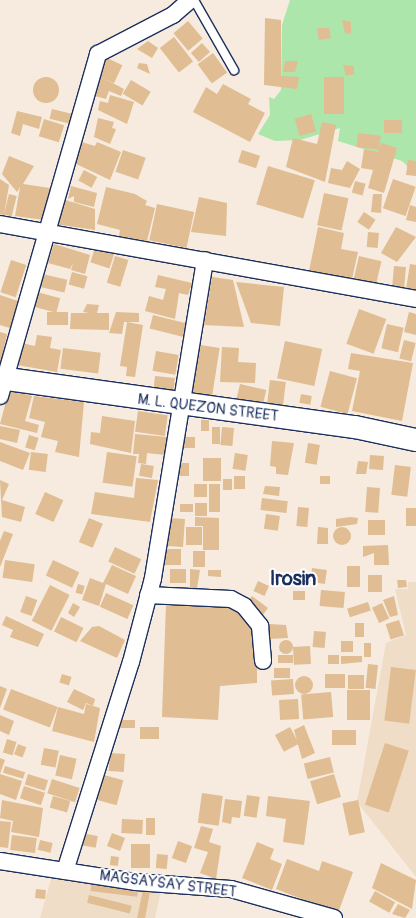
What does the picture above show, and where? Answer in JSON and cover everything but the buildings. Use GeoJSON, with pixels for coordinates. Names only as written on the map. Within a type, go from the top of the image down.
{"type":"FeatureCollection","features":[{"type":"Feature","properties":{"kind":"main road","name":"M. L. QUEZON STREET"},"geometry":{"type":"LineString","coordinates":[[2,385],[355,427],[416,440]]}},
{"type":"Feature","properties":{"kind":"street"},"geometry":{"type":"LineString","coordinates":[[2,385],[98,54],[172,16],[190,0]]}},
{"type":"Feature","properties":{"kind":"street"},"geometry":{"type":"LineString","coordinates":[[0,224],[416,299]]}},
{"type":"Feature","properties":{"kind":"street"},"geometry":{"type":"LineString","coordinates":[[65,871],[148,595],[205,260]]}},
{"type":"Feature","properties":{"kind":"street"},"geometry":{"type":"LineString","coordinates":[[148,595],[231,599],[244,606],[260,626],[263,661]]}},
{"type":"Feature","properties":{"kind":"street","name":"MAGSAYSAY STREET"},"geometry":{"type":"LineString","coordinates":[[0,861],[65,871],[231,889],[334,918]]}},
{"type":"Feature","properties":{"kind":"lane"},"geometry":{"type":"LineString","coordinates":[[194,0],[234,70]]}},
{"type":"Feature","properties":{"kind":"shaded area"},"geometry":{"type":"Polygon","coordinates":[[[408,582],[416,582],[416,877],[357,802],[386,643],[406,635],[395,589],[408,589],[408,582]]]}},
{"type":"Feature","properties":{"kind":"shaded area"},"geometry":{"type":"Polygon","coordinates":[[[53,872],[161,891],[155,918],[40,918],[53,872]]]}},
{"type":"Feature","properties":{"kind":"green space"},"geometry":{"type":"Polygon","coordinates":[[[290,0],[416,0],[416,174],[402,161],[338,141],[340,128],[300,140],[275,141],[258,134],[270,115],[269,97],[274,99],[281,90],[282,25],[290,0]]]}},
{"type":"Feature","properties":{"kind":"district","name":"Irosin"},"geometry":{"type":"Point","coordinates":[293,578]}}]}
